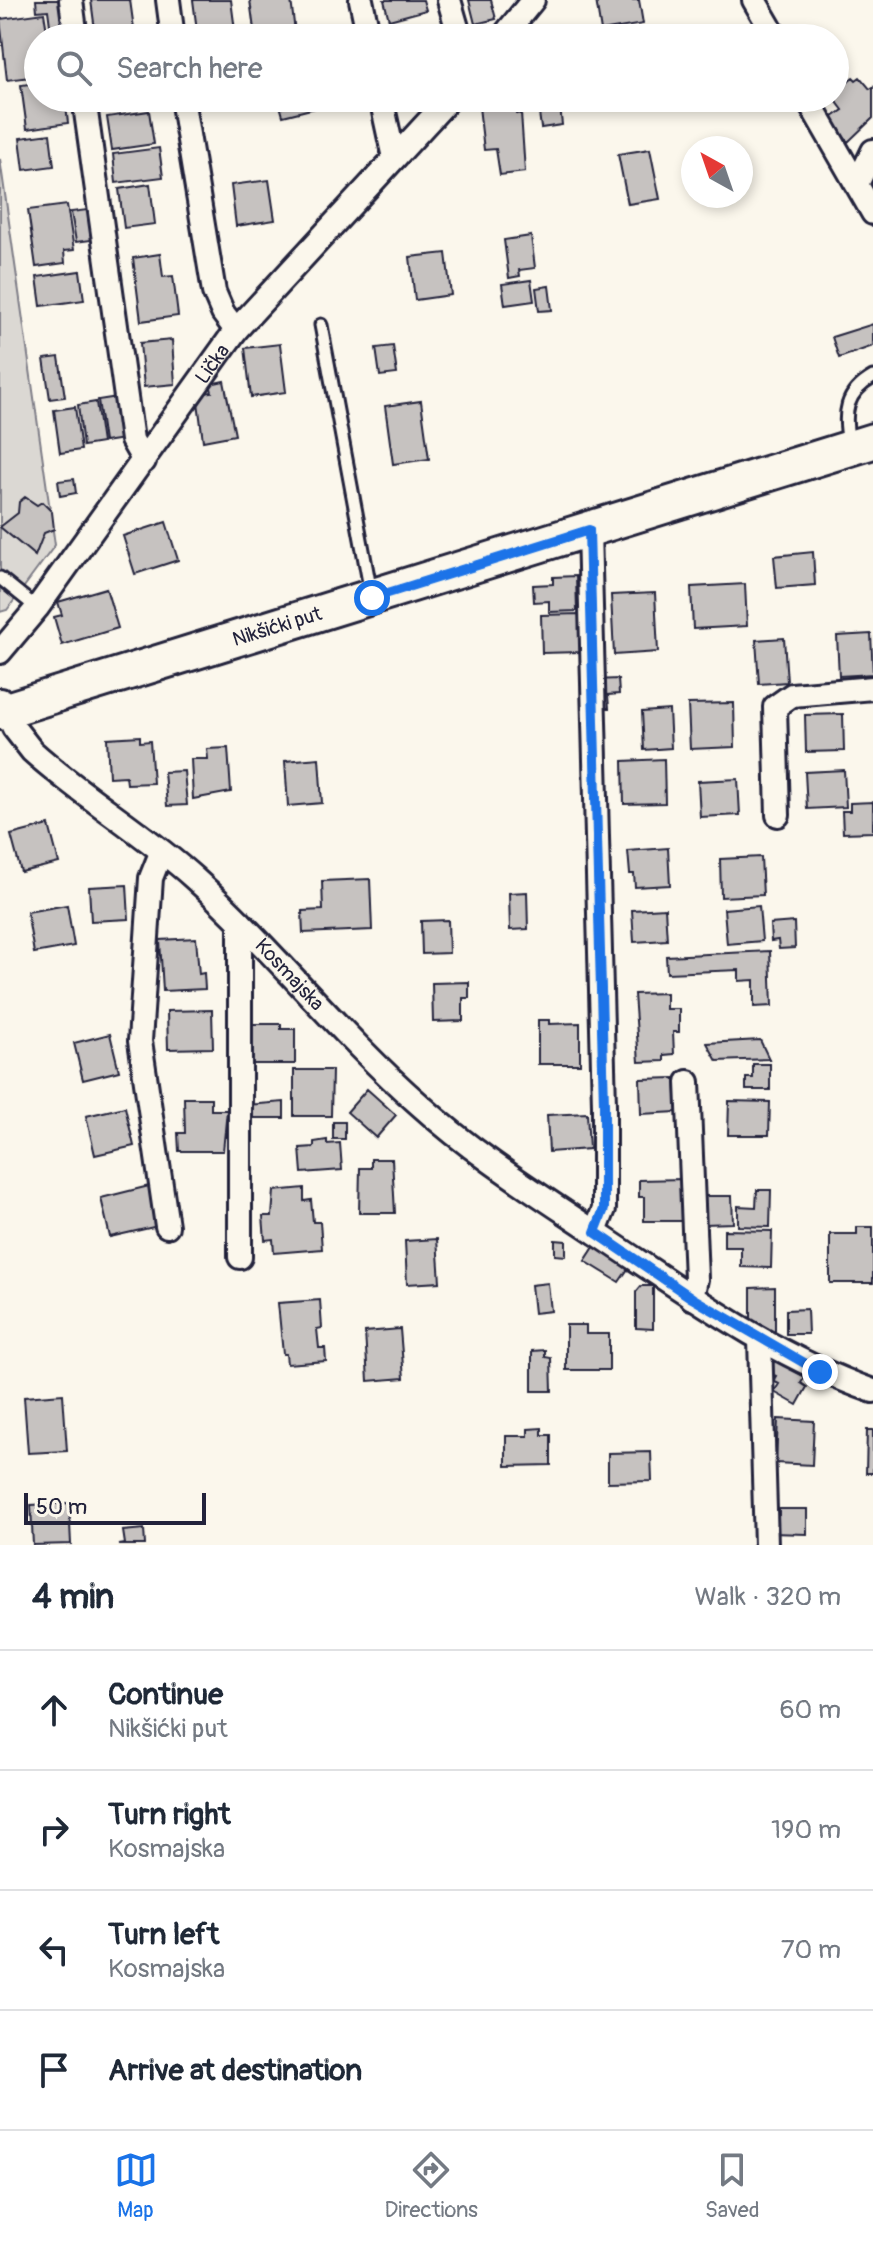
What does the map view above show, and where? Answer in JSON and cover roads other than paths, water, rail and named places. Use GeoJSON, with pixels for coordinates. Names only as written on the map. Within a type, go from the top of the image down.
{"type":"FeatureCollection","features":[{"type":"Feature","properties":{"kind":"main road","name":"Nikšićki put"},"geometry":{"type":"LineString","coordinates":[[2,707],[372,598],[861,444]]}},
{"type":"Feature","properties":{"kind":"street"},"geometry":{"type":"LineString","coordinates":[[71,0],[74,24]]}},
{"type":"Feature","properties":{"kind":"street"},"geometry":{"type":"LineString","coordinates":[[168,0],[171,24]]}},
{"type":"Feature","properties":{"kind":"street"},"geometry":{"type":"LineString","coordinates":[[361,0],[366,24]]}},
{"type":"Feature","properties":{"kind":"street"},"geometry":{"type":"LineString","coordinates":[[449,0],[456,24]]}},
{"type":"Feature","properties":{"kind":"street"},"geometry":{"type":"LineString","coordinates":[[513,24],[533,0]]}},
{"type":"Feature","properties":{"kind":"street"},"geometry":{"type":"LineString","coordinates":[[754,0],[768,24]]}},
{"type":"Feature","properties":{"kind":"street"},"geometry":{"type":"LineString","coordinates":[[86,112],[132,440],[144,461]]}},
{"type":"Feature","properties":{"kind":"street"},"geometry":{"type":"LineString","coordinates":[[184,112],[214,292],[223,313],[236,330]]}},
{"type":"Feature","properties":{"kind":"street"},"geometry":{"type":"LineString","coordinates":[[384,112],[394,158]]}},
{"type":"Feature","properties":{"kind":"street","name":"Lička"},"geometry":{"type":"LineString","coordinates":[[0,652],[37,608],[236,330],[437,112]]}},
{"type":"Feature","properties":{"kind":"street"},"geometry":{"type":"LineString","coordinates":[[815,112],[873,213]]}},
{"type":"Feature","properties":{"kind":"street"},"geometry":{"type":"LineString","coordinates":[[857,184],[873,151]]}},
{"type":"Feature","properties":{"kind":"street"},"geometry":{"type":"LineString","coordinates":[[589,530],[604,1105],[604,1209],[595,1232]]}},
{"type":"Feature","properties":{"kind":"street"},"geometry":{"type":"LineString","coordinates":[[778,815],[775,707],[792,695],[873,688]]}},
{"type":"Feature","properties":{"kind":"street","name":"Kosmajska"},"geometry":{"type":"LineString","coordinates":[[2,707],[32,751],[194,877],[288,976],[419,1105],[484,1159],[692,1298],[760,1339],[820,1372],[873,1391]]}},
{"type":"Feature","properties":{"kind":"street"},"geometry":{"type":"LineString","coordinates":[[161,853],[151,878],[140,1041],[167,1226]]}},
{"type":"Feature","properties":{"kind":"street"},"geometry":{"type":"LineString","coordinates":[[240,922],[240,1257]]}},
{"type":"Feature","properties":{"kind":"street"},"geometry":{"type":"LineString","coordinates":[[688,1082],[696,1279],[692,1298]]}},
{"type":"Feature","properties":{"kind":"street"},"geometry":{"type":"LineString","coordinates":[[760,1339],[766,1545]]}},
{"type":"Feature","properties":{"kind":"lane"},"geometry":{"type":"LineString","coordinates":[[321,325],[372,598]]}},
{"type":"Feature","properties":{"kind":"lane"},"geometry":{"type":"LineString","coordinates":[[861,444],[846,400],[858,385],[873,377]]}},
{"type":"Feature","properties":{"kind":"lane"},"geometry":{"type":"LineString","coordinates":[[0,578],[37,608]]}}]}
